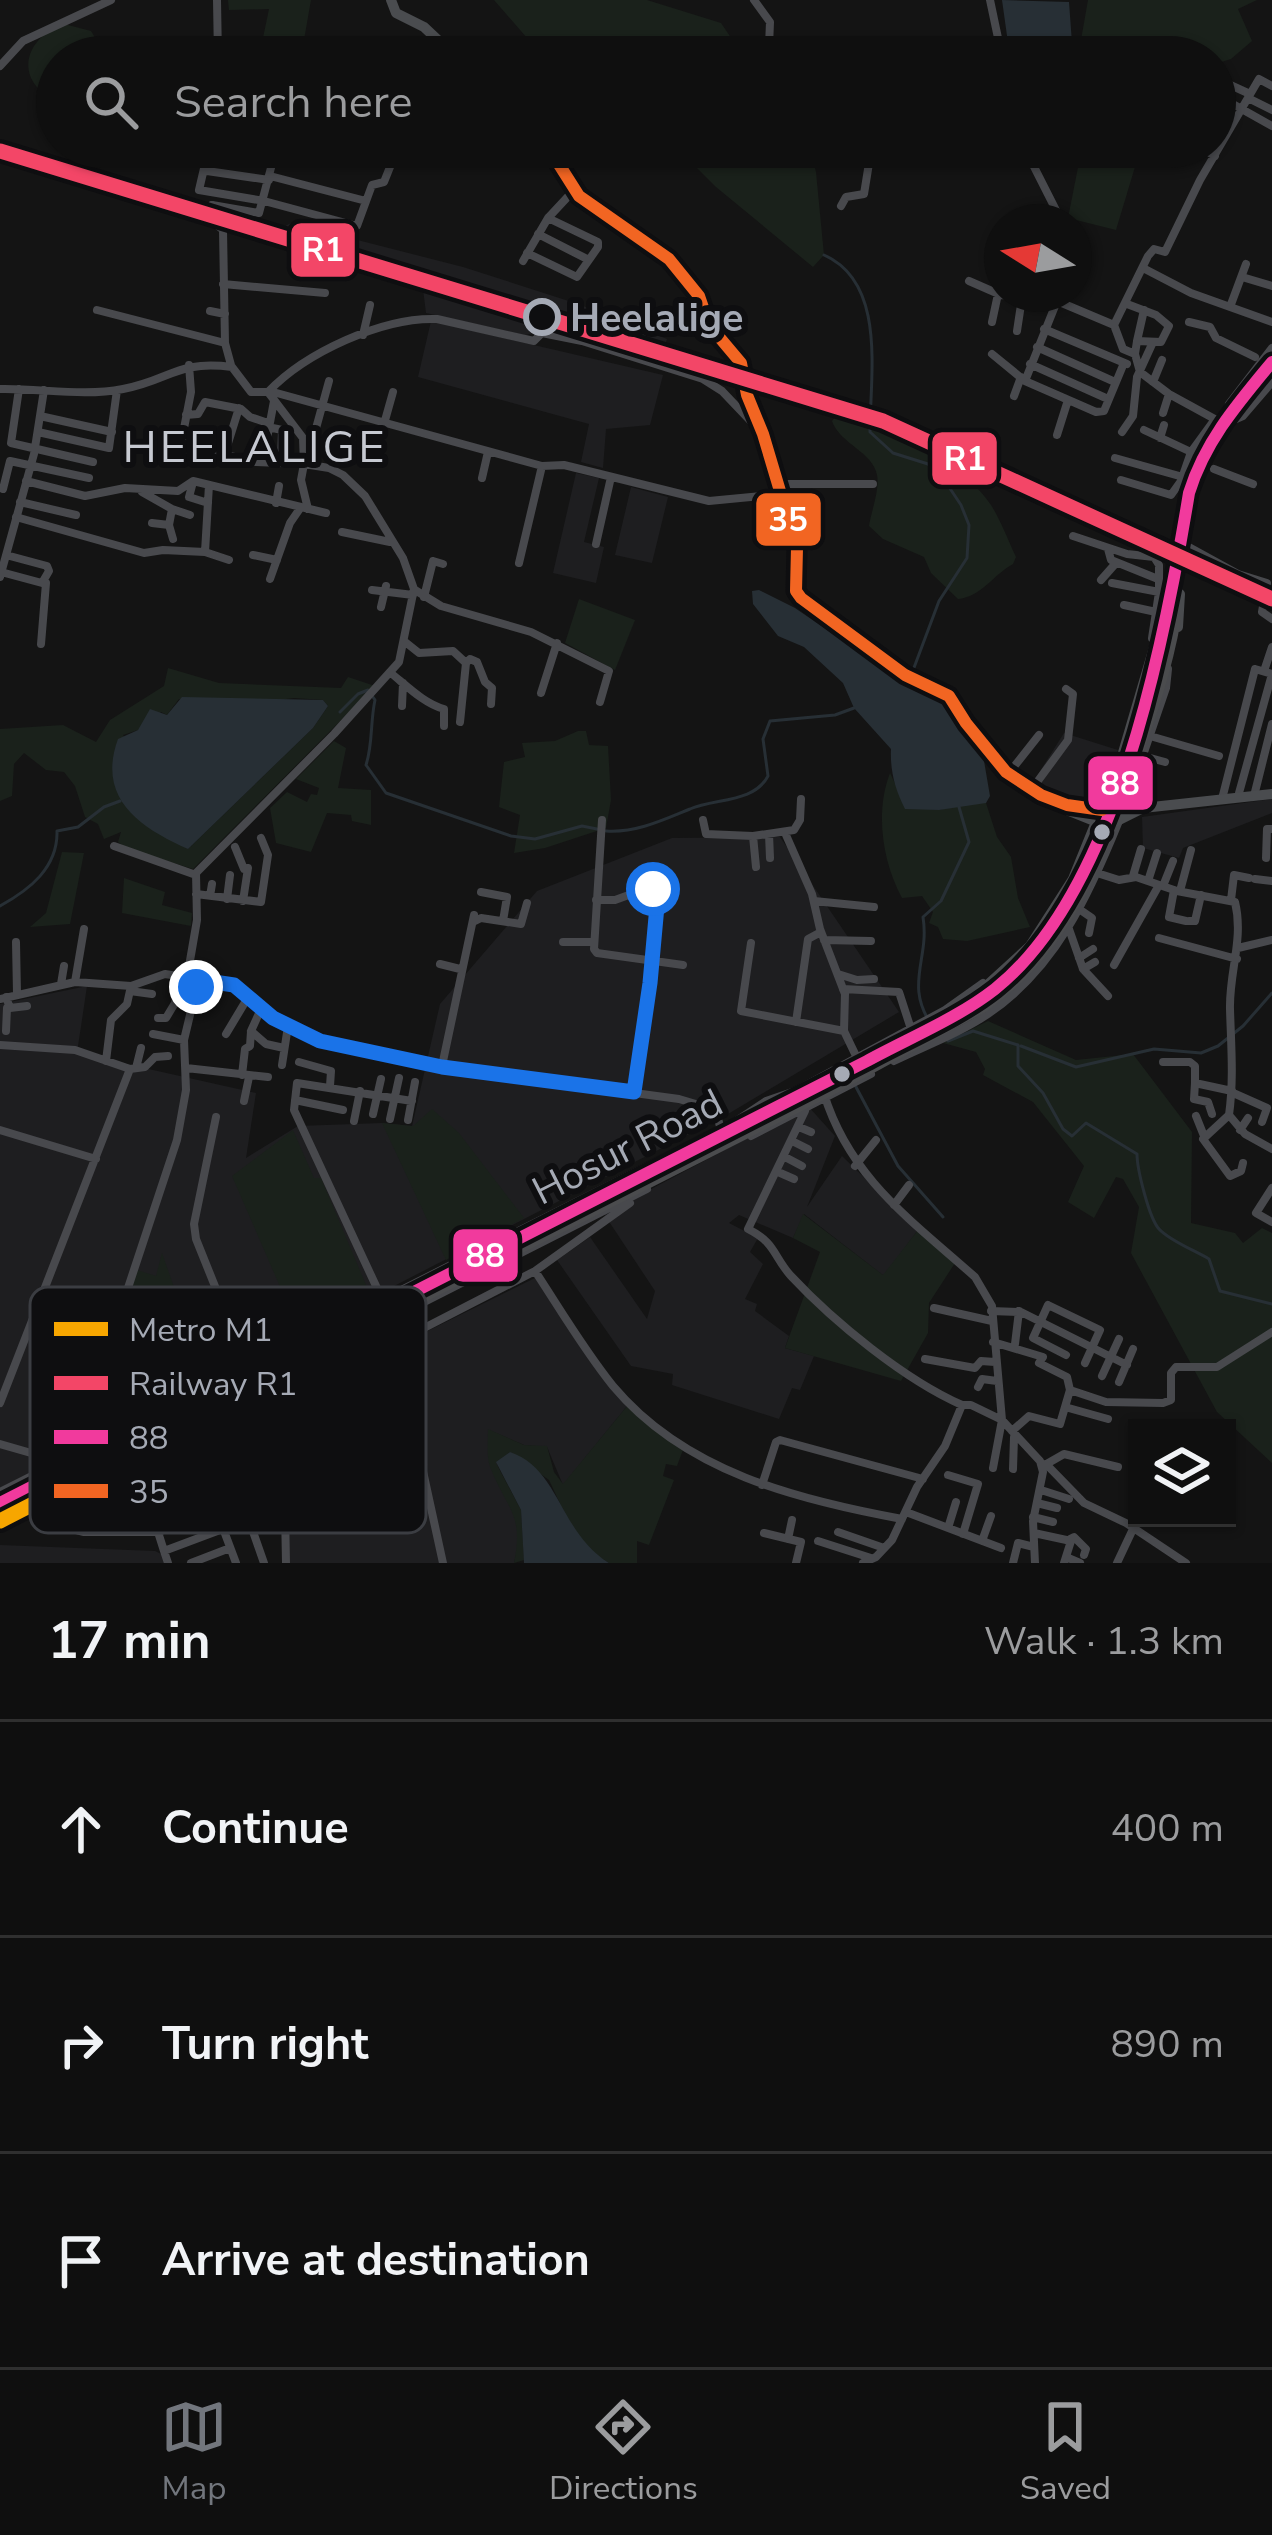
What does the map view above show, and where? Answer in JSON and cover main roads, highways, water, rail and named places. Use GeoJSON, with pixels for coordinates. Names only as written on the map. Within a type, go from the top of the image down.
{"type":"FeatureCollection","features":[{"type":"Feature","properties":{"kind":"highway"},"geometry":{"type":"LineString","coordinates":[[1170,593],[1189,493],[1202,457],[1224,421],[1272,362]]}},
{"type":"Feature","properties":{"kind":"highway"},"geometry":{"type":"LineString","coordinates":[[1170,593],[1224,421],[1272,378]]}},
{"type":"Feature","properties":{"kind":"highway","name":"Hosur Road"},"geometry":{"type":"LineString","coordinates":[[412,1287],[929,1030],[993,991],[1033,952],[1081,876],[1140,721],[1170,593]]}},
{"type":"Feature","properties":{"kind":"highway","name":"Hosur Road"},"geometry":{"type":"LineString","coordinates":[[426,1296],[825,1095],[929,1030]]}},
{"type":"Feature","properties":{"kind":"highway","name":"Hosur Road"},"geometry":{"type":"LineString","coordinates":[[0,1509],[30,1492]]}},
{"type":"Feature","properties":{"kind":"main road"},"geometry":{"type":"LineString","coordinates":[[391,0],[395,13],[434,36]]}},
{"type":"Feature","properties":{"kind":"main road"},"geometry":{"type":"LineString","coordinates":[[562,168],[596,210],[668,260],[699,296],[709,325],[741,364]]}},
{"type":"Feature","properties":{"kind":"main road"},"geometry":{"type":"LineString","coordinates":[[747,395],[797,548],[796,591],[801,598],[911,678],[950,696],[965,723],[1007,772],[1038,797],[1117,822]]}},
{"type":"Feature","properties":{"kind":"main road"},"geometry":{"type":"LineString","coordinates":[[1170,593],[1182,610],[1168,670],[1127,798],[1078,908],[1056,944],[1005,994],[976,1013],[971,1008],[1030,946],[1062,899],[1120,761],[1170,593]]}},
{"type":"Feature","properties":{"kind":"main road"},"geometry":{"type":"LineString","coordinates":[[1120,761],[1139,759]]}},
{"type":"Feature","properties":{"kind":"main road"},"geometry":{"type":"LineString","coordinates":[[1007,772],[1032,789],[1097,816]]}},
{"type":"Feature","properties":{"kind":"main road"},"geometry":{"type":"LineString","coordinates":[[1106,791],[1142,802],[1272,791]]}},
{"type":"Feature","properties":{"kind":"main road"},"geometry":{"type":"LineString","coordinates":[[1117,822],[1143,808],[1272,791]]}},
{"type":"Feature","properties":{"kind":"main road"},"geometry":{"type":"LineString","coordinates":[[1062,899],[1078,908]]}},
{"type":"Feature","properties":{"kind":"waterway"},"geometry":{"type":"LineString","coordinates":[[824,255],[844,268],[866,308],[872,358],[870,432],[893,453],[928,464],[941,475],[969,525],[967,558],[939,601],[912,673]]}},
{"type":"Feature","properties":{"kind":"waterway"},"geometry":{"type":"LineString","coordinates":[[340,712],[368,690],[375,700],[366,765],[386,793],[511,836],[535,839],[582,826],[597,829]]}},
{"type":"Feature","properties":{"kind":"waterway"},"geometry":{"type":"LineString","coordinates":[[606,831],[639,828],[753,791],[768,776],[763,739],[770,721],[835,715],[854,708]]}},
{"type":"Feature","properties":{"kind":"waterway"},"geometry":{"type":"LineString","coordinates":[[0,906],[31,885],[47,867],[57,831],[78,827],[120,801]]}},
{"type":"Feature","properties":{"kind":"waterway"},"geometry":{"type":"LineString","coordinates":[[933,1027],[918,985],[923,917],[941,901],[969,842],[959,807]]}},
{"type":"Feature","properties":{"kind":"waterway"},"geometry":{"type":"LineString","coordinates":[[1021,1046],[1076,1067],[1154,1049],[1201,1053],[1243,1026],[1272,993]]}},
{"type":"Feature","properties":{"kind":"waterway"},"geometry":{"type":"LineString","coordinates":[[948,1041],[973,1031],[1018,1045],[1018,1066],[1043,1093],[1063,1129],[1072,1136],[1086,1123],[1137,1154],[1144,1193],[1159,1229],[1209,1259],[1220,1291],[1272,1304]]}},
{"type":"Feature","properties":{"kind":"waterway"},"geometry":{"type":"LineString","coordinates":[[856,1087],[898,1166],[943,1217]]}},
{"type":"Feature","properties":{"kind":"tunnel"},"geometry":{"type":"LineString","coordinates":[[741,363],[747,395]]}},
{"type":"Feature","properties":{"kind":"railway"},"geometry":{"type":"LineString","coordinates":[[0,147],[36,158]]}},
{"type":"Feature","properties":{"kind":"railway"},"geometry":{"type":"LineString","coordinates":[[69,168],[737,374]]}},
{"type":"Feature","properties":{"kind":"railway"},"geometry":{"type":"LineString","coordinates":[[725,366],[776,383]]}},
{"type":"Feature","properties":{"kind":"railway"},"geometry":{"type":"LineString","coordinates":[[0,1521],[30,1506]]}},
{"type":"Feature","properties":{"kind":"metro line","name":"M1"},"geometry":{"type":"LineString","coordinates":[[0,1521],[30,1506]]}},
{"type":"Feature","properties":{"kind":"rail line","name":"R1"},"geometry":{"type":"LineString","coordinates":[[0,151],[36,162]]}},
{"type":"Feature","properties":{"kind":"rail line","name":"R1"},"geometry":{"type":"LineString","coordinates":[[56,168],[883,421],[1272,599]]}},
{"type":"Feature","properties":{"kind":"place","name":"Heelalige"},"geometry":{"type":"Point","coordinates":[542,317]}},
{"type":"Feature","properties":{"kind":"district","name":"HEELALIGE"},"geometry":{"type":"Point","coordinates":[255,446]}}]}
